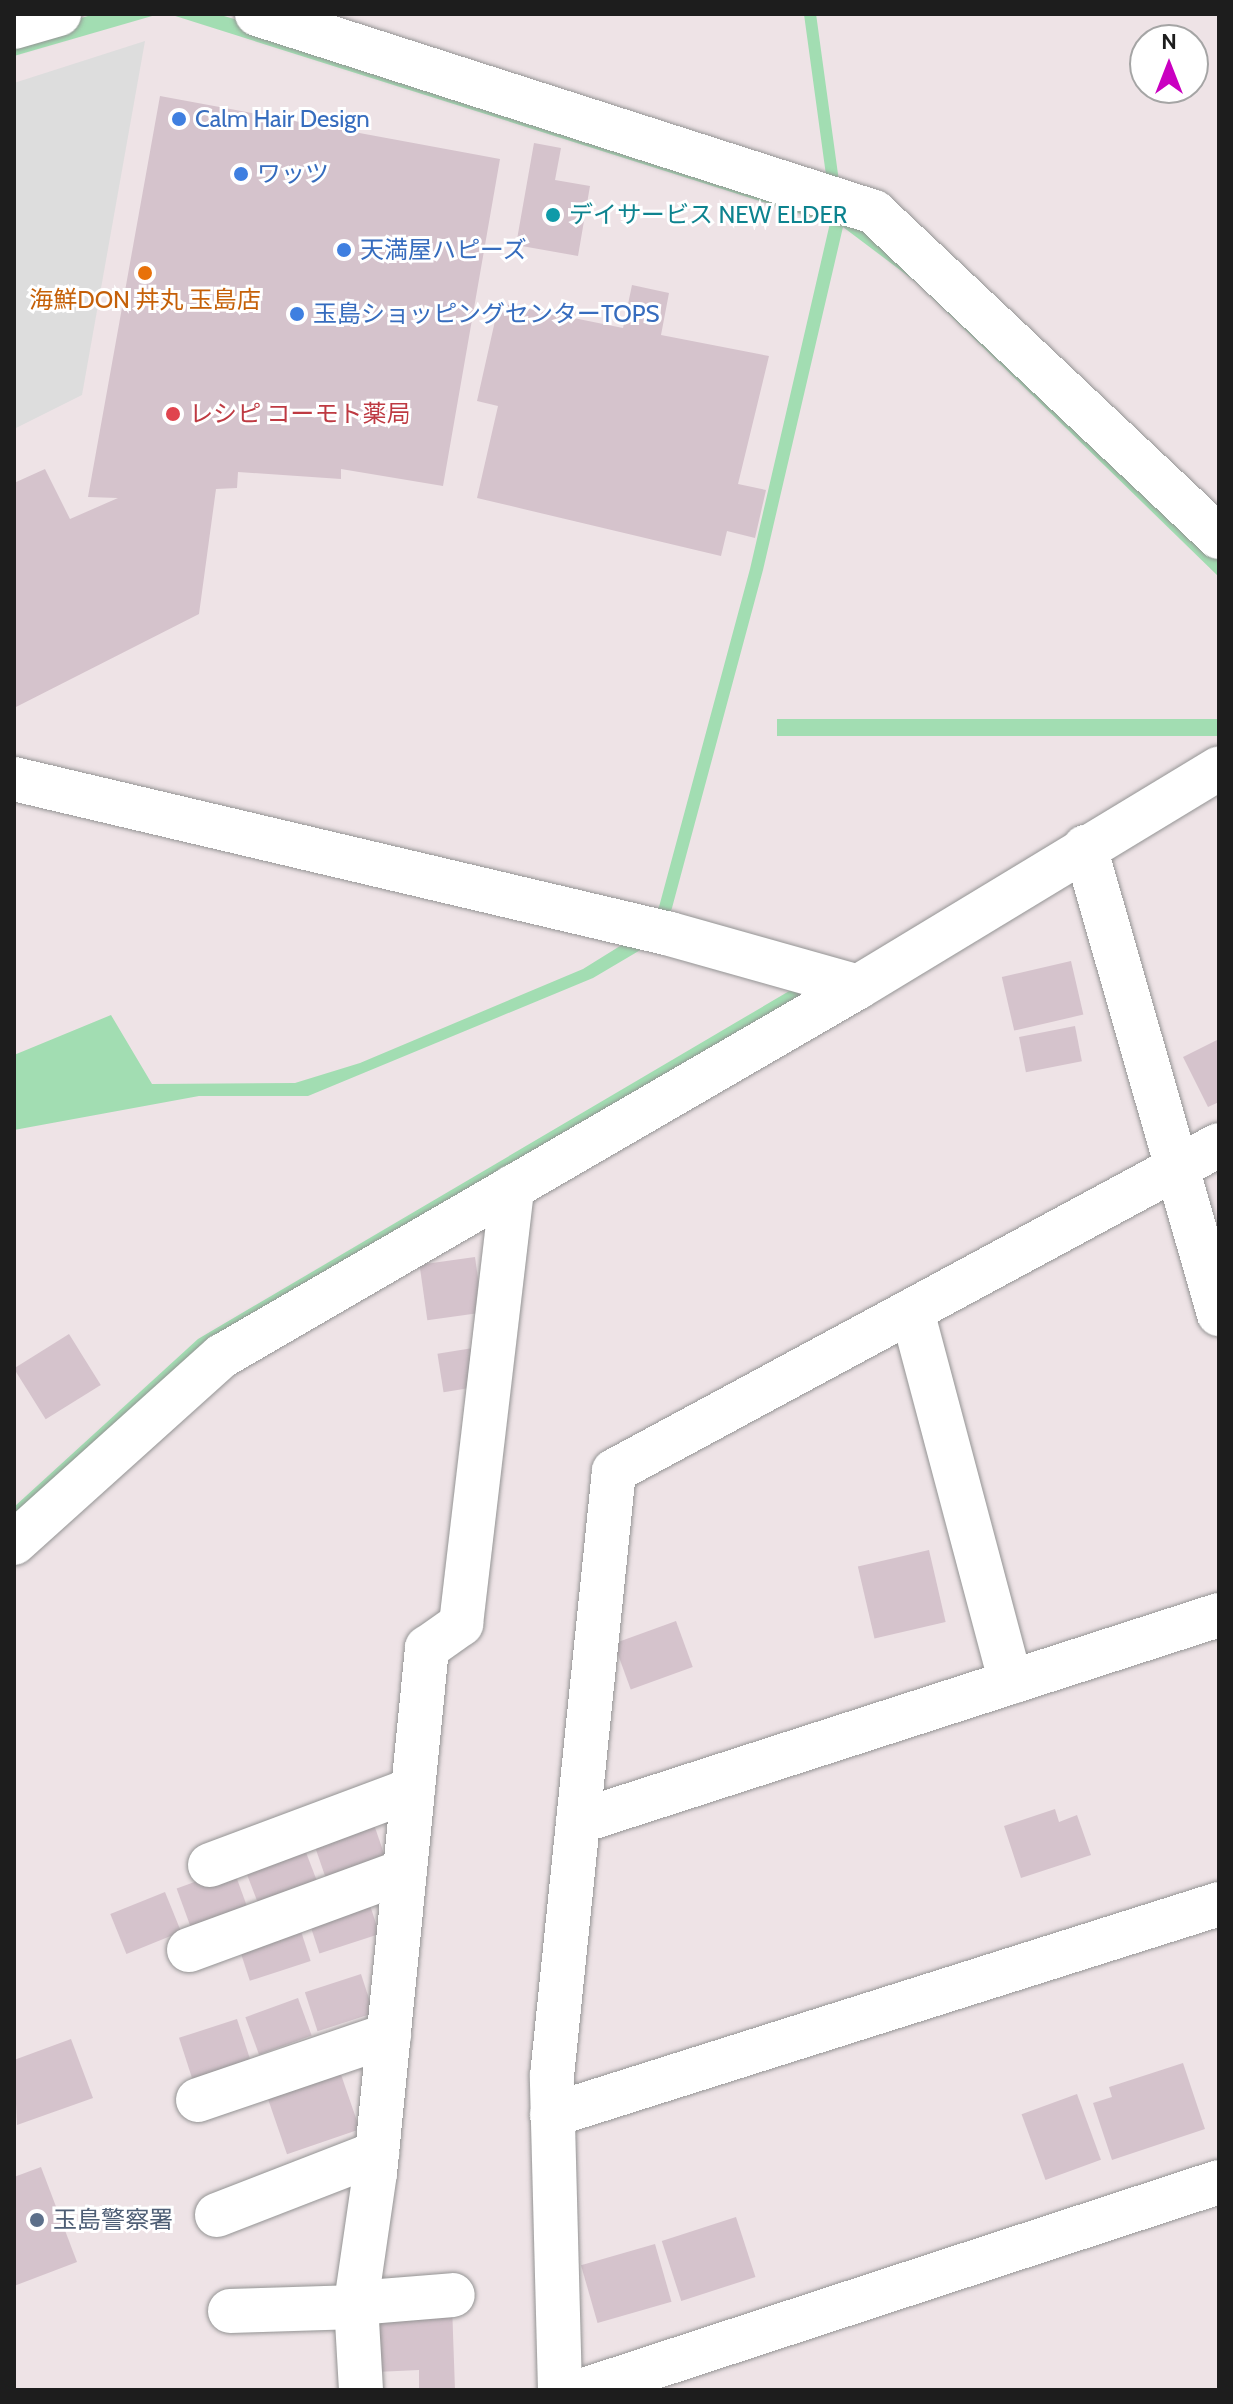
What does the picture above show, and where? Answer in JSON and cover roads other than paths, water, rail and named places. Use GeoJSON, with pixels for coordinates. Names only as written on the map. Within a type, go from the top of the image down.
{"type":"FeatureCollection","features":[{"type":"Feature","properties":{"kind":"street"},"geometry":{"type":"LineString","coordinates":[[14,27],[59,14]]}},
{"type":"Feature","properties":{"kind":"street"},"geometry":{"type":"LineString","coordinates":[[257,14],[874,212],[1219,537]]}},
{"type":"Feature","properties":{"kind":"street"},"geometry":{"type":"LineString","coordinates":[[14,1543],[222,1356],[858,987],[1219,768]]}},
{"type":"Feature","properties":{"kind":"street"},"geometry":{"type":"LineString","coordinates":[[14,779],[655,930],[858,987]]}},
{"type":"Feature","properties":{"kind":"street"},"geometry":{"type":"LineString","coordinates":[[1085,847],[1219,1314]]}},
{"type":"Feature","properties":{"kind":"street"},"geometry":{"type":"LineString","coordinates":[[560,2390],[552,2115],[614,1471],[1219,1145]]}},
{"type":"Feature","properties":{"kind":"street"},"geometry":{"type":"LineString","coordinates":[[361,2390],[357,2305],[377,2153],[427,1648],[461,1624],[512,1187]]}},
{"type":"Feature","properties":{"kind":"street"},"geometry":{"type":"LineString","coordinates":[[912,1311],[1011,1682]]}},
{"type":"Feature","properties":{"kind":"street"},"geometry":{"type":"LineString","coordinates":[[578,1822],[1219,1615]]}},
{"type":"Feature","properties":{"kind":"street"},"geometry":{"type":"LineString","coordinates":[[210,1865],[413,1789]]}},
{"type":"Feature","properties":{"kind":"street"},"geometry":{"type":"LineString","coordinates":[[189,1950],[405,1871]]}},
{"type":"Feature","properties":{"kind":"street"},"geometry":{"type":"LineString","coordinates":[[552,2115],[1219,1904]]}},
{"type":"Feature","properties":{"kind":"street"},"geometry":{"type":"LineString","coordinates":[[198,2100],[389,2035]]}},
{"type":"Feature","properties":{"kind":"street"},"geometry":{"type":"LineString","coordinates":[[217,2215],[377,2153]]}},
{"type":"Feature","properties":{"kind":"street"},"geometry":{"type":"LineString","coordinates":[[584,2390],[1219,2182]]}},
{"type":"Feature","properties":{"kind":"street"},"geometry":{"type":"LineString","coordinates":[[230,2311],[357,2305],[453,2295]]}},
{"type":"Feature","properties":{"kind":"waterway"},"geometry":{"type":"LineString","coordinates":[[810,14],[834,189]]}},
{"type":"Feature","properties":{"kind":"place","name":"Calm Hair Design"},"geometry":{"type":"Point","coordinates":[179,119]}},
{"type":"Feature","properties":{"kind":"place","name":"ワッツ"},"geometry":{"type":"Point","coordinates":[241,174]}},
{"type":"Feature","properties":{"kind":"place","name":"デイサービス NEW ELDER"},"geometry":{"type":"Point","coordinates":[553,215]}},
{"type":"Feature","properties":{"kind":"place","name":"天満屋ハピーズ"},"geometry":{"type":"Point","coordinates":[344,250]}},
{"type":"Feature","properties":{"kind":"place","name":"海鮮DON 丼丸 玉島店"},"geometry":{"type":"Point","coordinates":[145,273]}},
{"type":"Feature","properties":{"kind":"place","name":"玉島ショッピングセンターTOPS"},"geometry":{"type":"Point","coordinates":[297,314]}},
{"type":"Feature","properties":{"kind":"place","name":"レシピ コーモト薬局"},"geometry":{"type":"Point","coordinates":[173,414]}},
{"type":"Feature","properties":{"kind":"place","name":"玉島警察署"},"geometry":{"type":"Point","coordinates":[37,2220]}}]}
